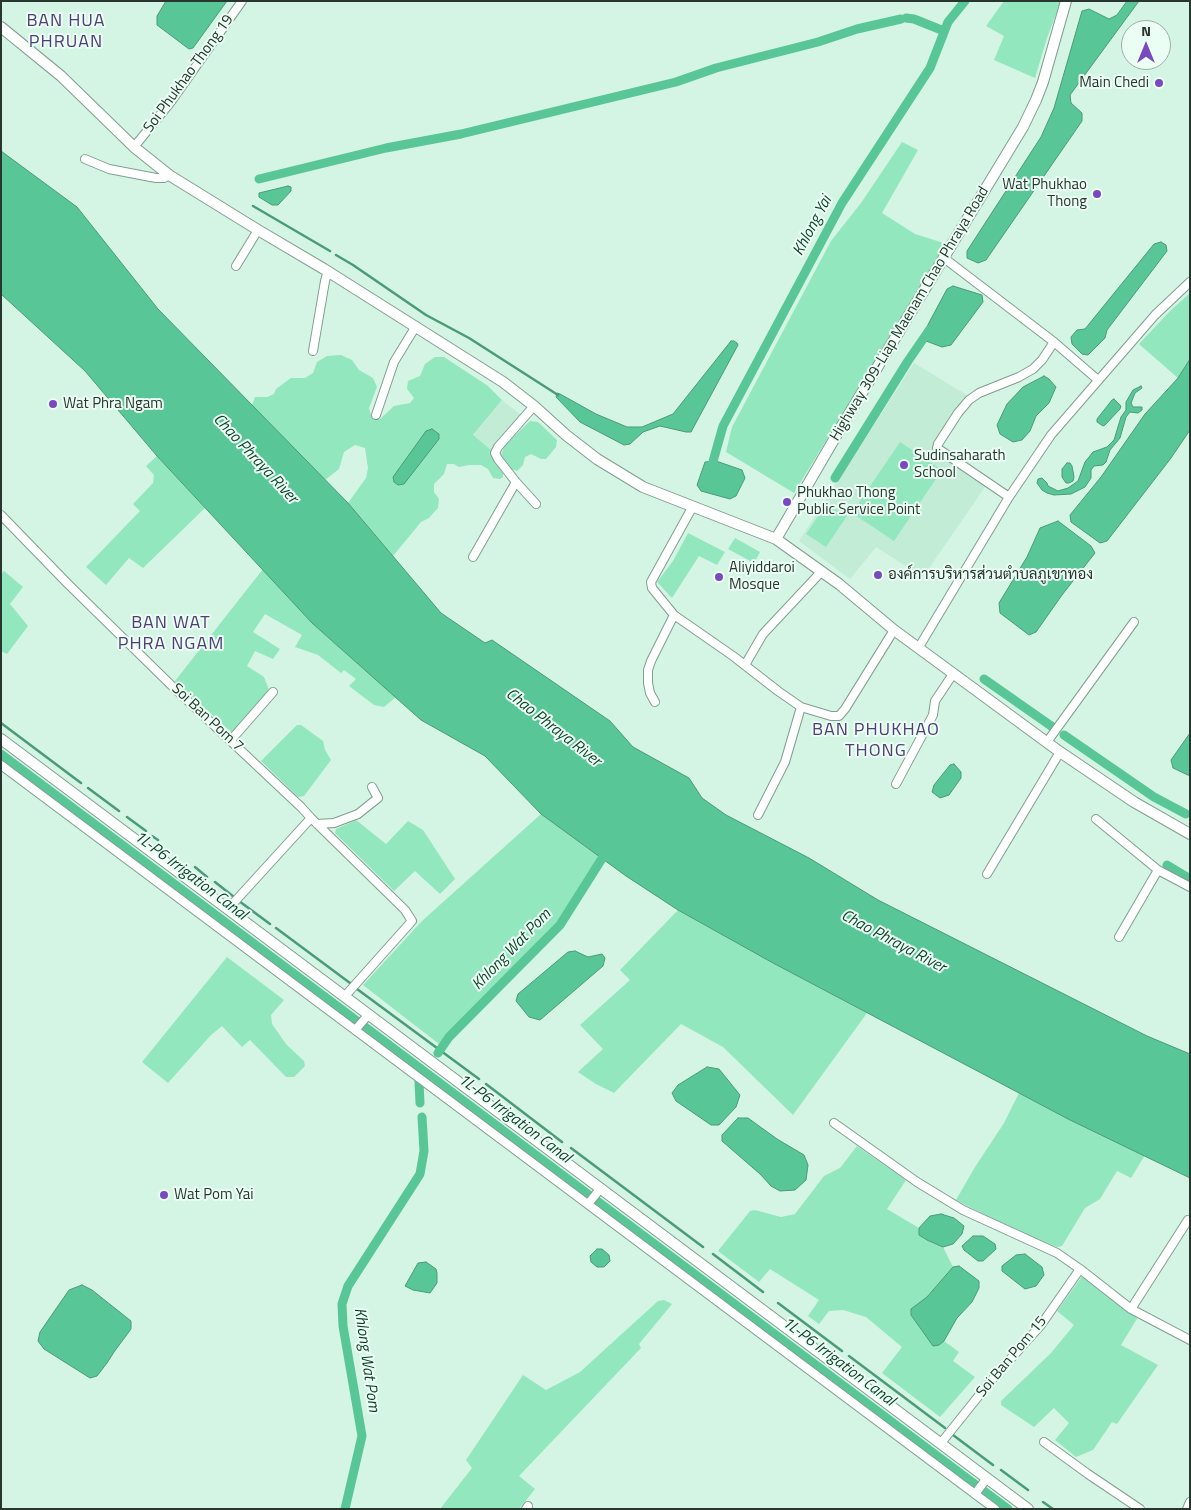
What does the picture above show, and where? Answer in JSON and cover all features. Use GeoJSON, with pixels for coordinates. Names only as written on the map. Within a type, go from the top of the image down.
{"type":"FeatureCollection","features":[{"type":"Feature","properties":{"kind":"street","name":"Soi Phukhao Thong 19"},"geometry":{"type":"LineString","coordinates":[[134,146],[170,102],[242,1]]}},
{"type":"Feature","properties":{"kind":"street","name":"Highway 309-Liap Maenam Chao Phraya Road"},"geometry":{"type":"LineString","coordinates":[[776,538],[1014,143],[1032,109],[1043,82],[1066,1]]}},
{"type":"Feature","properties":{"kind":"street"},"geometry":{"type":"LineString","coordinates":[[1,28],[60,76],[134,146],[169,175],[328,271],[503,382],[597,459],[642,487],[776,538],[822,571],[894,630],[1046,742],[1134,802],[1190,834]]}},
{"type":"Feature","properties":{"kind":"street"},"geometry":{"type":"LineString","coordinates":[[85,159],[109,169],[156,178],[164,178],[169,175]]}},
{"type":"Feature","properties":{"kind":"street"},"geometry":{"type":"LineString","coordinates":[[236,266],[258,230]]}},
{"type":"Feature","properties":{"kind":"street"},"geometry":{"type":"LineString","coordinates":[[944,258],[1054,342],[1098,380]]}},
{"type":"Feature","properties":{"kind":"street"},"geometry":{"type":"LineString","coordinates":[[313,351],[328,271]]}},
{"type":"Feature","properties":{"kind":"street"},"geometry":{"type":"LineString","coordinates":[[919,647],[1009,497],[1051,435],[1155,315],[1190,282]]}},
{"type":"Feature","properties":{"kind":"street"},"geometry":{"type":"LineString","coordinates":[[376,415],[394,362],[416,326]]}},
{"type":"Feature","properties":{"kind":"street"},"geometry":{"type":"LineString","coordinates":[[1009,497],[938,448],[938,444],[958,413],[969,400],[979,393],[1019,377],[1033,369],[1042,360],[1054,342]]}},
{"type":"Feature","properties":{"kind":"street"},"geometry":{"type":"LineString","coordinates":[[534,406],[498,447],[496,453],[498,459],[516,482],[536,504]]}},
{"type":"Feature","properties":{"kind":"street"},"geometry":{"type":"LineString","coordinates":[[473,556],[516,482]]}},
{"type":"Feature","properties":{"kind":"street"},"geometry":{"type":"LineString","coordinates":[[693,506],[652,582],[652,588],[674,616],[801,707],[831,716],[839,716],[894,630]]}},
{"type":"Feature","properties":{"kind":"street","name":"Soi Ban Pom 7"},"geometry":{"type":"LineString","coordinates":[[2,519],[74,591],[301,807],[405,910],[412,921],[345,996]]}},
{"type":"Feature","properties":{"kind":"street"},"geometry":{"type":"LineString","coordinates":[[745,666],[763,634],[822,571]]}},
{"type":"Feature","properties":{"kind":"street"},"geometry":{"type":"LineString","coordinates":[[655,702],[650,693],[648,670],[674,616]]}},
{"type":"Feature","properties":{"kind":"street"},"geometry":{"type":"LineString","coordinates":[[1046,742],[1134,622]]}},
{"type":"Feature","properties":{"kind":"street"},"geometry":{"type":"LineString","coordinates":[[896,784],[933,716],[936,701],[953,674]]}},
{"type":"Feature","properties":{"kind":"street"},"geometry":{"type":"LineString","coordinates":[[231,740],[273,692]]}},
{"type":"Feature","properties":{"kind":"street"},"geometry":{"type":"LineString","coordinates":[[758,815],[785,762],[801,707]]}},
{"type":"Feature","properties":{"kind":"street"},"geometry":{"type":"LineString","coordinates":[[1,739],[345,996],[367,1016],[599,1191],[941,1443],[986,1480],[1028,1509]]}},
{"type":"Feature","properties":{"kind":"street"},"geometry":{"type":"LineString","coordinates":[[987,874],[1060,752]]}},
{"type":"Feature","properties":{"kind":"street"},"geometry":{"type":"LineString","coordinates":[[1,765],[357,1028],[977,1492],[995,1509]]}},
{"type":"Feature","properties":{"kind":"street"},"geometry":{"type":"LineString","coordinates":[[228,909],[314,821],[334,823],[358,814],[378,798],[372,787]]}},
{"type":"Feature","properties":{"kind":"street"},"geometry":{"type":"LineString","coordinates":[[1096,819],[1158,870],[1190,887]]}},
{"type":"Feature","properties":{"kind":"street"},"geometry":{"type":"LineString","coordinates":[[1119,937],[1158,870]]}},
{"type":"Feature","properties":{"kind":"street"},"geometry":{"type":"LineString","coordinates":[[357,1028],[367,1016]]}},
{"type":"Feature","properties":{"kind":"street"},"geometry":{"type":"LineString","coordinates":[[834,1123],[917,1182],[963,1210],[1057,1253],[1131,1309],[1190,1340]]}},
{"type":"Feature","properties":{"kind":"street"},"geometry":{"type":"LineString","coordinates":[[589,1203],[599,1191]]}},
{"type":"Feature","properties":{"kind":"street"},"geometry":{"type":"LineString","coordinates":[[1131,1309],[1188,1220]]}},
{"type":"Feature","properties":{"kind":"street","name":"Soi Ban Pom 15"},"geometry":{"type":"LineString","coordinates":[[941,1443],[990,1382],[1041,1324],[1080,1269]]}},
{"type":"Feature","properties":{"kind":"street"},"geometry":{"type":"LineString","coordinates":[[1044,1442],[1140,1509]]}},
{"type":"Feature","properties":{"kind":"street"},"geometry":{"type":"LineString","coordinates":[[977,1492],[986,1480]]}},
{"type":"Feature","properties":{"kind":"street"},"geometry":{"type":"LineString","coordinates":[[1187,1509],[1190,1502]]}},
{"type":"Feature","properties":{"kind":"shaded area"},"geometry":{"type":"Polygon","coordinates":[[[1004,1],[1061,1],[1035,78],[994,60],[1004,36],[986,26],[1004,1]]]}},
{"type":"Feature","properties":{"kind":"shaded area"},"geometry":{"type":"Polygon","coordinates":[[[902,142],[918,150],[882,213],[915,234],[947,244],[794,493],[726,452],[732,427],[831,241],[861,203],[902,142]]]}},
{"type":"Feature","properties":{"kind":"shaded area"},"geometry":{"type":"Polygon","coordinates":[[[1190,293],[1190,359],[1178,378],[1139,344],[1190,293]]]}},
{"type":"Feature","properties":{"kind":"shaded area"},"geometry":{"type":"Polygon","coordinates":[[[341,355],[352,360],[359,370],[373,378],[377,387],[369,408],[371,415],[380,419],[394,406],[410,403],[414,398],[407,389],[408,381],[420,376],[425,364],[435,357],[444,357],[488,386],[502,400],[473,435],[491,450],[503,472],[503,477],[500,479],[493,478],[488,469],[481,465],[459,467],[454,464],[447,464],[444,474],[434,484],[434,492],[439,499],[438,508],[429,518],[421,522],[393,556],[348,503],[366,478],[368,468],[365,448],[355,445],[344,452],[339,469],[325,480],[252,405],[255,397],[267,397],[274,394],[276,389],[291,378],[305,378],[313,373],[317,362],[327,356],[341,355]]]}},
{"type":"Feature","properties":{"kind":"shaded area","name":"Sudinsaharath School"},"geometry":{"type":"Polygon","coordinates":[[[914,363],[967,395],[934,448],[987,484],[923,577],[876,547],[850,579],[799,541],[914,363]]]}},
{"type":"Feature","properties":{"kind":"shaded area"},"geometry":{"type":"Polygon","coordinates":[[[502,400],[521,415],[491,450],[473,436],[502,400]]]}},
{"type":"Feature","properties":{"kind":"shaded area"},"geometry":{"type":"Polygon","coordinates":[[[530,421],[538,422],[557,440],[556,447],[546,459],[541,459],[531,454],[525,457],[523,465],[517,471],[511,469],[501,456],[504,446],[530,421]]]}},
{"type":"Feature","properties":{"kind":"shaded area"},"geometry":{"type":"Polygon","coordinates":[[[900,442],[942,470],[894,541],[852,513],[900,442]]]}},
{"type":"Feature","properties":{"kind":"shaded area"},"geometry":{"type":"Polygon","coordinates":[[[157,456],[205,508],[143,568],[129,558],[106,585],[86,567],[140,511],[133,504],[153,483],[154,475],[146,466],[157,456]]]}},
{"type":"Feature","properties":{"kind":"shaded area"},"geometry":{"type":"Polygon","coordinates":[[[827,503],[847,516],[826,547],[806,534],[827,503]]]}},
{"type":"Feature","properties":{"kind":"shaded area"},"geometry":{"type":"Polygon","coordinates":[[[688,533],[725,552],[717,565],[699,556],[672,598],[657,582],[673,561],[688,533]]]}},
{"type":"Feature","properties":{"kind":"shaded area"},"geometry":{"type":"Polygon","coordinates":[[[735,538],[760,552],[754,563],[728,549],[735,538]]]}},
{"type":"Feature","properties":{"kind":"shaded area"},"geometry":{"type":"Polygon","coordinates":[[[263,569],[312,623],[396,697],[384,707],[374,705],[349,686],[356,679],[344,670],[341,673],[318,655],[295,647],[302,635],[265,614],[253,632],[280,649],[273,659],[255,651],[247,666],[264,677],[269,690],[232,733],[175,681],[263,569]]]}},
{"type":"Feature","properties":{"kind":"shaded area"},"geometry":{"type":"Polygon","coordinates":[[[4,571],[23,587],[10,604],[28,626],[7,654],[1,651],[1,574],[4,571]]]}},
{"type":"Feature","properties":{"kind":"shaded area"},"geometry":{"type":"Polygon","coordinates":[[[297,725],[301,725],[323,741],[325,750],[331,760],[304,796],[298,797],[261,761],[297,725]]]}},
{"type":"Feature","properties":{"kind":"shaded area"},"geometry":{"type":"Polygon","coordinates":[[[541,814],[599,856],[557,922],[439,1044],[363,985],[422,921],[541,814]]]}},
{"type":"Feature","properties":{"kind":"shaded area"},"geometry":{"type":"Polygon","coordinates":[[[356,820],[386,844],[408,821],[423,830],[455,879],[440,894],[415,871],[394,891],[335,833],[336,829],[356,820]]]}},
{"type":"Feature","properties":{"kind":"shaded area"},"geometry":{"type":"Polygon","coordinates":[[[678,910],[867,1013],[793,1115],[723,1047],[681,1024],[614,1093],[578,1072],[603,1049],[580,1025],[630,980],[620,970],[678,910]]]}},
{"type":"Feature","properties":{"kind":"shaded area"},"geometry":{"type":"Polygon","coordinates":[[[227,957],[284,1000],[271,1015],[272,1024],[286,1044],[304,1061],[305,1066],[294,1077],[286,1077],[250,1040],[242,1047],[222,1026],[211,1035],[168,1083],[142,1062],[227,957]]]}},
{"type":"Feature","properties":{"kind":"shaded area"},"geometry":{"type":"Polygon","coordinates":[[[1019,1093],[1068,1119],[1145,1155],[1131,1178],[1117,1171],[1100,1199],[1085,1208],[1062,1246],[1057,1247],[1016,1231],[956,1200],[1004,1123],[1019,1093]]]}},
{"type":"Feature","properties":{"kind":"shaded area"},"geometry":{"type":"Polygon","coordinates":[[[857,1146],[906,1180],[887,1209],[919,1228],[919,1235],[943,1247],[953,1267],[927,1297],[915,1318],[921,1330],[939,1345],[944,1341],[959,1352],[953,1361],[975,1377],[940,1417],[882,1373],[902,1347],[866,1317],[843,1310],[829,1311],[819,1324],[808,1316],[819,1300],[770,1269],[759,1282],[718,1251],[750,1211],[755,1210],[781,1217],[795,1214],[824,1176],[840,1168],[857,1146]]]}},
{"type":"Feature","properties":{"kind":"shaded area"},"geometry":{"type":"Polygon","coordinates":[[[1083,1275],[1138,1317],[1121,1345],[1158,1365],[1117,1424],[1112,1422],[1093,1450],[1076,1457],[1055,1440],[1069,1423],[1054,1408],[1034,1427],[1001,1405],[1001,1401],[1051,1353],[1074,1325],[1057,1311],[1083,1275]]]}},
{"type":"Feature","properties":{"kind":"shaded area"},"geometry":{"type":"Polygon","coordinates":[[[664,1300],[672,1304],[639,1344],[641,1348],[519,1476],[535,1489],[519,1509],[440,1509],[472,1468],[466,1460],[523,1375],[546,1390],[580,1372],[658,1301],[664,1300]]]}},
{"type":"Feature","properties":{"kind":"water"},"geometry":{"type":"Polygon","coordinates":[[[166,1],[227,1],[193,48],[189,49],[157,25],[157,16],[166,1]]]}},
{"type":"Feature","properties":{"kind":"water"},"geometry":{"type":"Polygon","coordinates":[[[1127,1],[1139,1],[1125,20],[1121,20],[1121,26],[1070,95],[1071,103],[1082,113],[1082,121],[986,260],[978,263],[967,258],[967,251],[1041,137],[1054,108],[1082,11],[1089,9],[1109,19],[1117,15],[1127,1]]]}},
{"type":"Feature","properties":{"kind":"water","name":"Chao Phraya River"},"geometry":{"type":"Polygon","coordinates":[[[1,151],[77,207],[158,309],[348,503],[441,613],[485,643],[492,640],[610,721],[633,747],[689,778],[702,798],[726,815],[809,858],[878,900],[1147,1036],[1190,1054],[1190,1178],[1068,1119],[773,963],[678,910],[626,876],[541,814],[485,756],[421,720],[312,623],[157,456],[85,371],[1,294],[1,151]]]}},
{"type":"Feature","properties":{"kind":"water"},"geometry":{"type":"Polygon","coordinates":[[[288,186],[291,187],[291,191],[278,205],[272,205],[259,197],[259,193],[288,186]]]}},
{"type":"Feature","properties":{"kind":"water"},"geometry":{"type":"Polygon","coordinates":[[[1161,242],[1166,245],[1167,251],[1107,330],[1105,338],[1088,355],[1082,354],[1072,344],[1071,337],[1077,330],[1085,329],[1154,244],[1161,242]]]}},
{"type":"Feature","properties":{"kind":"water"},"geometry":{"type":"Polygon","coordinates":[[[953,286],[982,295],[983,302],[951,345],[942,347],[926,341],[923,334],[947,289],[953,286]]]}},
{"type":"Feature","properties":{"kind":"water"},"geometry":{"type":"Polygon","coordinates":[[[731,341],[738,345],[691,432],[660,426],[643,432],[630,444],[624,445],[580,422],[556,397],[557,393],[560,394],[596,414],[627,427],[642,427],[673,414],[731,341]]]}},
{"type":"Feature","properties":{"kind":"water"},"geometry":{"type":"Polygon","coordinates":[[[1190,359],[1190,430],[1171,458],[1107,541],[1100,543],[1071,522],[1070,515],[1101,477],[1145,414],[1178,378],[1190,359]]]}},
{"type":"Feature","properties":{"kind":"water"},"geometry":{"type":"Polygon","coordinates":[[[1044,376],[1056,387],[1049,403],[1036,416],[1030,431],[1022,440],[1013,442],[1000,434],[997,425],[1007,404],[1023,387],[1044,376]]]}},
{"type":"Feature","properties":{"kind":"water"},"geometry":{"type":"Polygon","coordinates":[[[1141,386],[1142,388],[1135,393],[1131,403],[1133,407],[1142,407],[1142,410],[1138,413],[1130,412],[1126,417],[1120,438],[1110,450],[1106,462],[1103,465],[1094,466],[1091,470],[1091,478],[1085,487],[1071,494],[1054,495],[1042,490],[1037,483],[1038,479],[1042,478],[1048,486],[1058,491],[1068,488],[1078,481],[1085,462],[1093,452],[1107,447],[1114,440],[1121,417],[1126,410],[1126,402],[1133,390],[1141,386]]]}},
{"type":"Feature","properties":{"kind":"water"},"geometry":{"type":"Polygon","coordinates":[[[1114,399],[1121,406],[1120,409],[1103,426],[1097,422],[1097,419],[1114,399]]]}},
{"type":"Feature","properties":{"kind":"water"},"geometry":{"type":"Polygon","coordinates":[[[432,429],[439,434],[439,439],[404,484],[398,485],[394,482],[393,477],[426,431],[432,429]]]}},
{"type":"Feature","properties":{"kind":"water"},"geometry":{"type":"Polygon","coordinates":[[[716,461],[742,470],[745,478],[736,496],[730,499],[701,491],[697,485],[705,462],[716,461]]]}},
{"type":"Feature","properties":{"kind":"water"},"geometry":{"type":"Polygon","coordinates":[[[1067,463],[1070,463],[1072,466],[1074,477],[1073,481],[1069,483],[1066,483],[1062,477],[1062,469],[1067,463]]]}},
{"type":"Feature","properties":{"kind":"water"},"geometry":{"type":"Polygon","coordinates":[[[1058,521],[1091,546],[1095,553],[1036,632],[1029,635],[1000,613],[999,603],[1027,557],[1040,528],[1058,521]]]}},
{"type":"Feature","properties":{"kind":"water"},"geometry":{"type":"Polygon","coordinates":[[[1190,733],[1190,776],[1173,768],[1171,760],[1190,733]]]}},
{"type":"Feature","properties":{"kind":"water"},"geometry":{"type":"Polygon","coordinates":[[[954,764],[961,772],[961,778],[949,795],[940,798],[932,792],[934,785],[950,765],[954,764]]]}},
{"type":"Feature","properties":{"kind":"water"},"geometry":{"type":"Polygon","coordinates":[[[575,951],[588,957],[602,954],[605,958],[603,966],[540,1020],[529,1017],[516,1001],[518,994],[568,952],[575,951]]]}},
{"type":"Feature","properties":{"kind":"water"},"geometry":{"type":"Polygon","coordinates":[[[707,1067],[719,1069],[740,1095],[736,1107],[719,1125],[711,1125],[676,1101],[672,1093],[678,1085],[707,1067]]]}},
{"type":"Feature","properties":{"kind":"water"},"geometry":{"type":"Polygon","coordinates":[[[738,1118],[748,1118],[777,1139],[804,1155],[808,1165],[806,1180],[795,1190],[780,1191],[771,1186],[722,1141],[722,1135],[738,1118]]]}},
{"type":"Feature","properties":{"kind":"water"},"geometry":{"type":"Polygon","coordinates":[[[941,1214],[954,1218],[964,1226],[962,1234],[953,1244],[943,1247],[919,1235],[919,1228],[930,1216],[941,1214]]]}},
{"type":"Feature","properties":{"kind":"water"},"geometry":{"type":"Polygon","coordinates":[[[973,1236],[983,1236],[995,1244],[996,1249],[983,1261],[978,1261],[964,1250],[962,1246],[973,1236]]]}},
{"type":"Feature","properties":{"kind":"water"},"geometry":{"type":"Polygon","coordinates":[[[597,1249],[602,1249],[609,1255],[610,1261],[604,1267],[597,1267],[591,1262],[590,1256],[597,1249]]]}},
{"type":"Feature","properties":{"kind":"water"},"geometry":{"type":"Polygon","coordinates":[[[1025,1254],[1042,1267],[1044,1275],[1036,1286],[1025,1289],[1002,1271],[1002,1266],[1016,1255],[1025,1254]]]}},
{"type":"Feature","properties":{"kind":"water"},"geometry":{"type":"Polygon","coordinates":[[[426,1262],[436,1269],[437,1273],[437,1283],[430,1293],[413,1290],[405,1286],[418,1263],[426,1262]]]}},
{"type":"Feature","properties":{"kind":"water"},"geometry":{"type":"Polygon","coordinates":[[[959,1266],[979,1281],[979,1288],[972,1302],[957,1318],[944,1341],[939,1345],[933,1346],[911,1315],[911,1309],[927,1297],[953,1267],[959,1266]]]}},
{"type":"Feature","properties":{"kind":"water"},"geometry":{"type":"Polygon","coordinates":[[[82,1285],[92,1290],[131,1321],[131,1329],[107,1363],[97,1376],[90,1378],[44,1349],[38,1341],[40,1332],[69,1290],[82,1285]]]}},
{"type":"Feature","properties":{"kind":"waterway","name":"Khlong Yai"},"geometry":{"type":"LineString","coordinates":[[710,472],[723,426],[842,203],[930,68],[948,22],[965,1]]}},
{"type":"Feature","properties":{"kind":"waterway"},"geometry":{"type":"LineString","coordinates":[[906,18],[914,19],[944,31]]}},
{"type":"Feature","properties":{"kind":"waterway"},"geometry":{"type":"LineString","coordinates":[[259,179],[386,148],[461,134],[676,82],[716,68],[818,42],[857,29],[901,19]]}},
{"type":"Feature","properties":{"kind":"waterway"},"geometry":{"type":"LineString","coordinates":[[253,206],[330,251]]}},
{"type":"Feature","properties":{"kind":"waterway"},"geometry":{"type":"LineString","coordinates":[[336,255],[426,315],[469,338],[558,395]]}},
{"type":"Feature","properties":{"kind":"waterway"},"geometry":{"type":"LineString","coordinates":[[835,478],[930,329]]}},
{"type":"Feature","properties":{"kind":"waterway"},"geometry":{"type":"LineString","coordinates":[[984,679],[1054,728]]}},
{"type":"Feature","properties":{"kind":"waterway"},"geometry":{"type":"LineString","coordinates":[[1,723],[81,783]]}},
{"type":"Feature","properties":{"kind":"waterway"},"geometry":{"type":"LineString","coordinates":[[1064,735],[1154,797],[1186,814]]}},
{"type":"Feature","properties":{"kind":"waterway","name":"1L-P6 Irrigation Canal"},"geometry":{"type":"LineString","coordinates":[[1,754],[1008,1509]]}},
{"type":"Feature","properties":{"kind":"waterway"},"geometry":{"type":"LineString","coordinates":[[88,788],[119,811]]}},
{"type":"Feature","properties":{"kind":"waterway"},"geometry":{"type":"LineString","coordinates":[[127,817],[146,831]]}},
{"type":"Feature","properties":{"kind":"waterway"},"geometry":{"type":"LineString","coordinates":[[152,836],[158,840]]}},
{"type":"Feature","properties":{"kind":"waterway","name":"Khlong Wat Pom"},"geometry":{"type":"LineString","coordinates":[[438,1053],[449,1037],[560,925],[608,849]]}},
{"type":"Feature","properties":{"kind":"waterway"},"geometry":{"type":"LineString","coordinates":[[1167,865],[1190,879]]}},
{"type":"Feature","properties":{"kind":"waterway"},"geometry":{"type":"LineString","coordinates":[[195,867],[207,877]]}},
{"type":"Feature","properties":{"kind":"waterway"},"geometry":{"type":"LineString","coordinates":[[215,882],[234,897]]}},
{"type":"Feature","properties":{"kind":"waterway"},"geometry":{"type":"LineString","coordinates":[[239,901],[270,924]]}},
{"type":"Feature","properties":{"kind":"waterway"},"geometry":{"type":"LineString","coordinates":[[276,928],[350,983]]}},
{"type":"Feature","properties":{"kind":"waterway"},"geometry":{"type":"LineString","coordinates":[[357,989],[479,1079]]}},
{"type":"Feature","properties":{"kind":"waterway","name":"Khlong Wat Pom"},"geometry":{"type":"LineString","coordinates":[[419,1082],[420,1103]]}},
{"type":"Feature","properties":{"kind":"waterway"},"geometry":{"type":"LineString","coordinates":[[486,1084],[562,1142]]}},
{"type":"Feature","properties":{"kind":"waterway","name":"Khlong Wat Pom"},"geometry":{"type":"LineString","coordinates":[[345,1509],[362,1436],[343,1326],[342,1304],[348,1286],[420,1174],[424,1151],[422,1117]]}},
{"type":"Feature","properties":{"kind":"waterway"},"geometry":{"type":"LineString","coordinates":[[571,1148],[703,1247]]}},
{"type":"Feature","properties":{"kind":"waterway"},"geometry":{"type":"LineString","coordinates":[[713,1254],[763,1292]]}},
{"type":"Feature","properties":{"kind":"waterway"},"geometry":{"type":"LineString","coordinates":[[778,1303],[842,1351]]}},
{"type":"Feature","properties":{"kind":"waterway"},"geometry":{"type":"LineString","coordinates":[[849,1356],[945,1428]]}},
{"type":"Feature","properties":{"kind":"waterway"},"geometry":{"type":"LineString","coordinates":[[953,1435],[993,1465]]}},
{"type":"Feature","properties":{"kind":"waterway"},"geometry":{"type":"LineString","coordinates":[[1001,1470],[1028,1490]]}},
{"type":"Feature","properties":{"kind":"waterway"},"geometry":{"type":"LineString","coordinates":[[1043,1502],[1053,1509]]}},
{"type":"Feature","properties":{"kind":"place","name":"Main Chedi"},"geometry":{"type":"Point","coordinates":[1159,83]}},
{"type":"Feature","properties":{"kind":"place","name":"Wat Phukhao Thong"},"geometry":{"type":"Point","coordinates":[1097,194]}},
{"type":"Feature","properties":{"kind":"place","name":"Wat Phra Ngam"},"geometry":{"type":"Point","coordinates":[53,404]}},
{"type":"Feature","properties":{"kind":"place","name":"Sudinsaharath School"},"geometry":{"type":"Point","coordinates":[904,465]}},
{"type":"Feature","properties":{"kind":"place","name":"Phukhao Thong Public Service Point"},"geometry":{"type":"Point","coordinates":[787,502]}},
{"type":"Feature","properties":{"kind":"place","name":"องค์การบริหารส่วนตำบลภูเขาทอง"},"geometry":{"type":"Point","coordinates":[878,575]}},
{"type":"Feature","properties":{"kind":"place","name":"Aliyiddaroi Mosque"},"geometry":{"type":"Point","coordinates":[719,577]}},
{"type":"Feature","properties":{"kind":"place","name":"Wat Pom Yai"},"geometry":{"type":"Point","coordinates":[164,1195]}},
{"type":"Feature","properties":{"kind":"district","name":"BAN HUA PHRUAN"},"geometry":{"type":"Point","coordinates":[66,32]}},
{"type":"Feature","properties":{"kind":"district","name":"BAN WAT PHRA NGAM"},"geometry":{"type":"Point","coordinates":[171,634]}},
{"type":"Feature","properties":{"kind":"district","name":"BAN PHUKHAO THONG"},"geometry":{"type":"Point","coordinates":[876,741]}}]}
